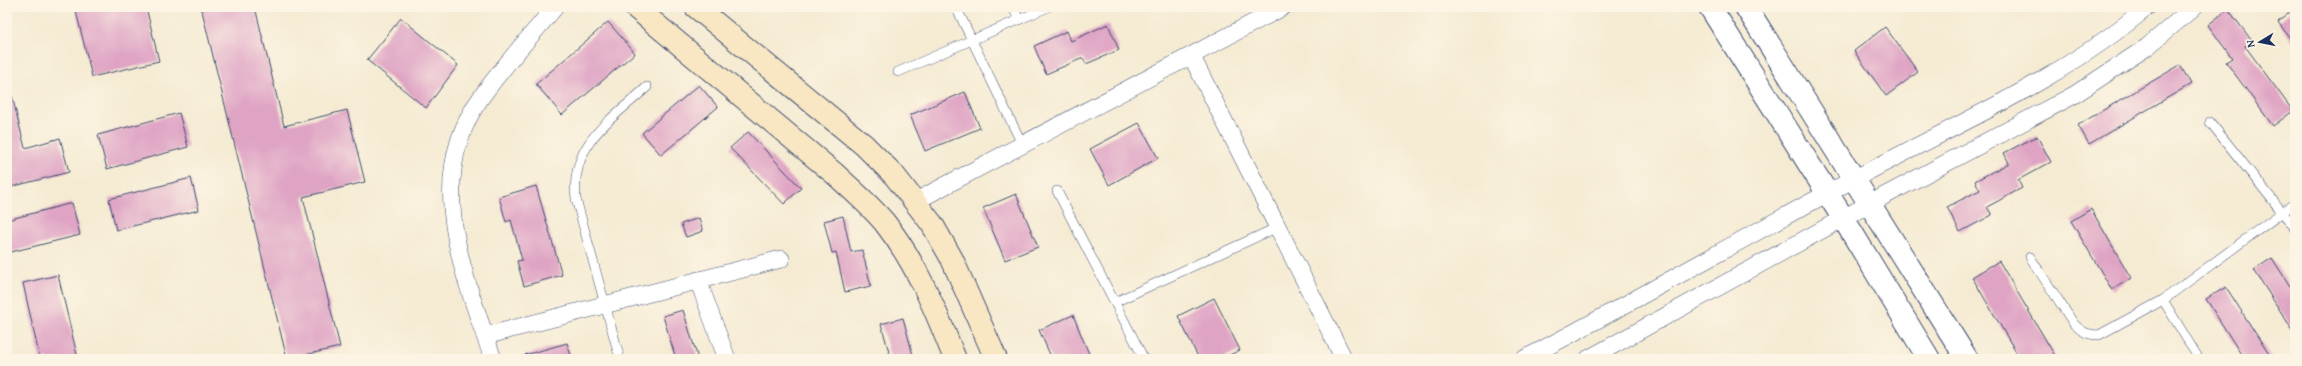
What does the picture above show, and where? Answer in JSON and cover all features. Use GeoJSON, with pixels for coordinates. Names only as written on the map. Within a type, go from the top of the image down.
{"type":"FeatureCollection","features":[{"type":"Feature","properties":{"kind":"main road"},"geometry":{"type":"LineString","coordinates":[[635,7],[861,197],[884,223],[905,251],[922,281],[955,359]]}},
{"type":"Feature","properties":{"kind":"main road"},"geometry":{"type":"LineString","coordinates":[[696,7],[864,145],[894,175],[916,201],[932,224],[952,259],[996,359]]}},
{"type":"Feature","properties":{"kind":"street"},"geometry":{"type":"LineString","coordinates":[[492,359],[456,246],[451,216],[451,184],[456,154],[466,124],[481,96],[555,7]]}},
{"type":"Feature","properties":{"kind":"street"},"geometry":{"type":"LineString","coordinates":[[916,201],[1023,146],[1283,7]]}},
{"type":"Feature","properties":{"kind":"street"},"geometry":{"type":"LineString","coordinates":[[1710,7],[1844,218],[1929,359]]}},
{"type":"Feature","properties":{"kind":"street"},"geometry":{"type":"LineString","coordinates":[[1746,7],[1967,359]]}},
{"type":"Feature","properties":{"kind":"street"},"geometry":{"type":"LineString","coordinates":[[1524,359],[1853,179],[2060,70],[2106,40],[2147,7]]}},
{"type":"Feature","properties":{"kind":"street"},"geometry":{"type":"LineString","coordinates":[[1588,359],[1869,204],[2099,81],[2147,47],[2194,7]]}},
{"type":"Feature","properties":{"kind":"street"},"geometry":{"type":"LineString","coordinates":[[1192,56],[1344,359]]}},
{"type":"Feature","properties":{"kind":"street"},"geometry":{"type":"LineString","coordinates":[[485,336],[781,259]]}},
{"type":"Feature","properties":{"kind":"street"},"geometry":{"type":"LineString","coordinates":[[698,280],[727,359]]}},
{"type":"Feature","properties":{"kind":"lane"},"geometry":{"type":"LineString","coordinates":[[956,7],[1023,146]]}},
{"type":"Feature","properties":{"kind":"lane"},"geometry":{"type":"LineString","coordinates":[[1013,7],[1019,20]]}},
{"type":"Feature","properties":{"kind":"lane"},"geometry":{"type":"LineString","coordinates":[[898,72],[1048,7]]}},
{"type":"Feature","properties":{"kind":"lane"},"geometry":{"type":"LineString","coordinates":[[620,359],[576,199],[574,182],[576,166],[582,151],[592,137],[647,87]]}},
{"type":"Feature","properties":{"kind":"lane"},"geometry":{"type":"LineString","coordinates":[[2210,122],[2295,228]]}},
{"type":"Feature","properties":{"kind":"lane"},"geometry":{"type":"LineString","coordinates":[[1058,191],[1144,359]]}},
{"type":"Feature","properties":{"kind":"lane"},"geometry":{"type":"LineString","coordinates":[[2030,257],[2080,331],[2090,335],[2100,335],[2109,332],[2163,300],[2283,213],[2295,202]]}},
{"type":"Feature","properties":{"kind":"lane"},"geometry":{"type":"LineString","coordinates":[[1115,302],[1278,227]]}},
{"type":"Feature","properties":{"kind":"lane"},"geometry":{"type":"LineString","coordinates":[[2163,300],[2199,359]]}},
{"type":"Feature","properties":{"kind":"building"},"geometry":{"type":"Polygon","coordinates":[[[75,7],[146,7],[159,61],[92,77],[75,7]]]}},
{"type":"Feature","properties":{"kind":"building"},"geometry":{"type":"Polygon","coordinates":[[[201,7],[255,7],[284,126],[347,110],[365,182],[303,197],[340,347],[287,359],[201,7]]]}},
{"type":"Feature","properties":{"kind":"building"},"geometry":{"type":"Polygon","coordinates":[[[2295,8],[2295,45],[2278,22],[2295,8]]]}},
{"type":"Feature","properties":{"kind":"building"},"geometry":{"type":"Polygon","coordinates":[[[2228,9],[2252,41],[2245,46],[2293,111],[2273,126],[2226,62],[2232,58],[2208,25],[2228,9]]]}},
{"type":"Feature","properties":{"kind":"building"},"geometry":{"type":"Polygon","coordinates":[[[401,18],[458,65],[426,108],[367,60],[401,18]]]}},
{"type":"Feature","properties":{"kind":"building"},"geometry":{"type":"Polygon","coordinates":[[[608,22],[635,53],[562,115],[536,84],[608,22]]]}},
{"type":"Feature","properties":{"kind":"building"},"geometry":{"type":"Polygon","coordinates":[[[1108,24],[1119,50],[1086,64],[1083,58],[1046,74],[1034,46],[1067,31],[1071,41],[1108,24]]]}},
{"type":"Feature","properties":{"kind":"building"},"geometry":{"type":"Polygon","coordinates":[[[1885,27],[1918,72],[1886,96],[1854,51],[1885,27]]]}},
{"type":"Feature","properties":{"kind":"building"},"geometry":{"type":"Polygon","coordinates":[[[2180,65],[2191,84],[2089,144],[2078,125],[2180,65]]]}},
{"type":"Feature","properties":{"kind":"building"},"geometry":{"type":"Polygon","coordinates":[[[699,85],[718,107],[661,155],[642,133],[699,85]]]}},
{"type":"Feature","properties":{"kind":"building"},"geometry":{"type":"Polygon","coordinates":[[[965,92],[980,128],[925,151],[910,115],[965,92]]]}},
{"type":"Feature","properties":{"kind":"building"},"geometry":{"type":"Polygon","coordinates":[[[7,96],[12,96],[25,148],[60,138],[69,172],[7,188],[7,96]]]}},
{"type":"Feature","properties":{"kind":"building"},"geometry":{"type":"Polygon","coordinates":[[[179,113],[188,147],[107,169],[98,135],[179,113]]]}},
{"type":"Feature","properties":{"kind":"building"},"geometry":{"type":"Polygon","coordinates":[[[1139,123],[1158,158],[1109,185],[1090,149],[1139,123]]]}},
{"type":"Feature","properties":{"kind":"building"},"geometry":{"type":"Polygon","coordinates":[[[748,132],[801,188],[784,204],[730,148],[748,132]]]}},
{"type":"Feature","properties":{"kind":"building"},"geometry":{"type":"Polygon","coordinates":[[[2037,136],[2051,162],[2018,180],[2022,188],[1987,207],[1992,215],[1960,232],[1947,207],[1980,190],[1975,181],[2009,163],[2004,153],[2037,136]]]}},
{"type":"Feature","properties":{"kind":"building"},"geometry":{"type":"Polygon","coordinates":[[[191,178],[199,210],[116,230],[109,199],[191,178]]]}},
{"type":"Feature","properties":{"kind":"building"},"geometry":{"type":"Polygon","coordinates":[[[536,186],[562,275],[524,286],[517,261],[522,260],[511,220],[506,222],[499,197],[536,186]]]}},
{"type":"Feature","properties":{"kind":"building"},"geometry":{"type":"Polygon","coordinates":[[[1016,194],[1038,247],[1005,260],[983,208],[1016,194]]]}},
{"type":"Feature","properties":{"kind":"building"},"geometry":{"type":"Polygon","coordinates":[[[72,203],[80,235],[7,253],[7,220],[72,203]]]}},
{"type":"Feature","properties":{"kind":"building"},"geometry":{"type":"Polygon","coordinates":[[[2091,209],[2131,278],[2112,290],[2071,221],[2091,209]]]}},
{"type":"Feature","properties":{"kind":"building"},"geometry":{"type":"Polygon","coordinates":[[[843,216],[851,252],[862,250],[871,286],[845,292],[836,252],[832,253],[824,221],[843,216]]]}},
{"type":"Feature","properties":{"kind":"building"},"geometry":{"type":"Polygon","coordinates":[[[699,218],[703,231],[686,237],[681,224],[699,218]]]}},
{"type":"Feature","properties":{"kind":"building"},"geometry":{"type":"Polygon","coordinates":[[[2272,258],[2295,294],[2295,334],[2254,270],[2272,258]]]}},
{"type":"Feature","properties":{"kind":"building"},"geometry":{"type":"Polygon","coordinates":[[[1999,261],[2057,359],[2020,359],[1972,277],[1999,261]]]}},
{"type":"Feature","properties":{"kind":"building"},"geometry":{"type":"Polygon","coordinates":[[[58,275],[78,359],[40,359],[23,283],[58,275]]]}},
{"type":"Feature","properties":{"kind":"building"},"geometry":{"type":"Polygon","coordinates":[[[2226,287],[2272,359],[2244,359],[2206,299],[2226,287]]]}},
{"type":"Feature","properties":{"kind":"building"},"geometry":{"type":"Polygon","coordinates":[[[1214,298],[1240,350],[1221,359],[1199,359],[1178,316],[1214,298]]]}},
{"type":"Feature","properties":{"kind":"building"},"geometry":{"type":"Polygon","coordinates":[[[683,310],[698,359],[676,359],[663,316],[683,310]]]}},
{"type":"Feature","properties":{"kind":"building"},"geometry":{"type":"Polygon","coordinates":[[[1073,315],[1091,359],[1052,359],[1039,330],[1073,315]]]}},
{"type":"Feature","properties":{"kind":"building"},"geometry":{"type":"Polygon","coordinates":[[[903,318],[914,359],[891,359],[881,324],[903,318]]]}},
{"type":"Feature","properties":{"kind":"building"},"geometry":{"type":"Polygon","coordinates":[[[567,343],[572,359],[526,359],[525,355],[567,343]]]}}]}
